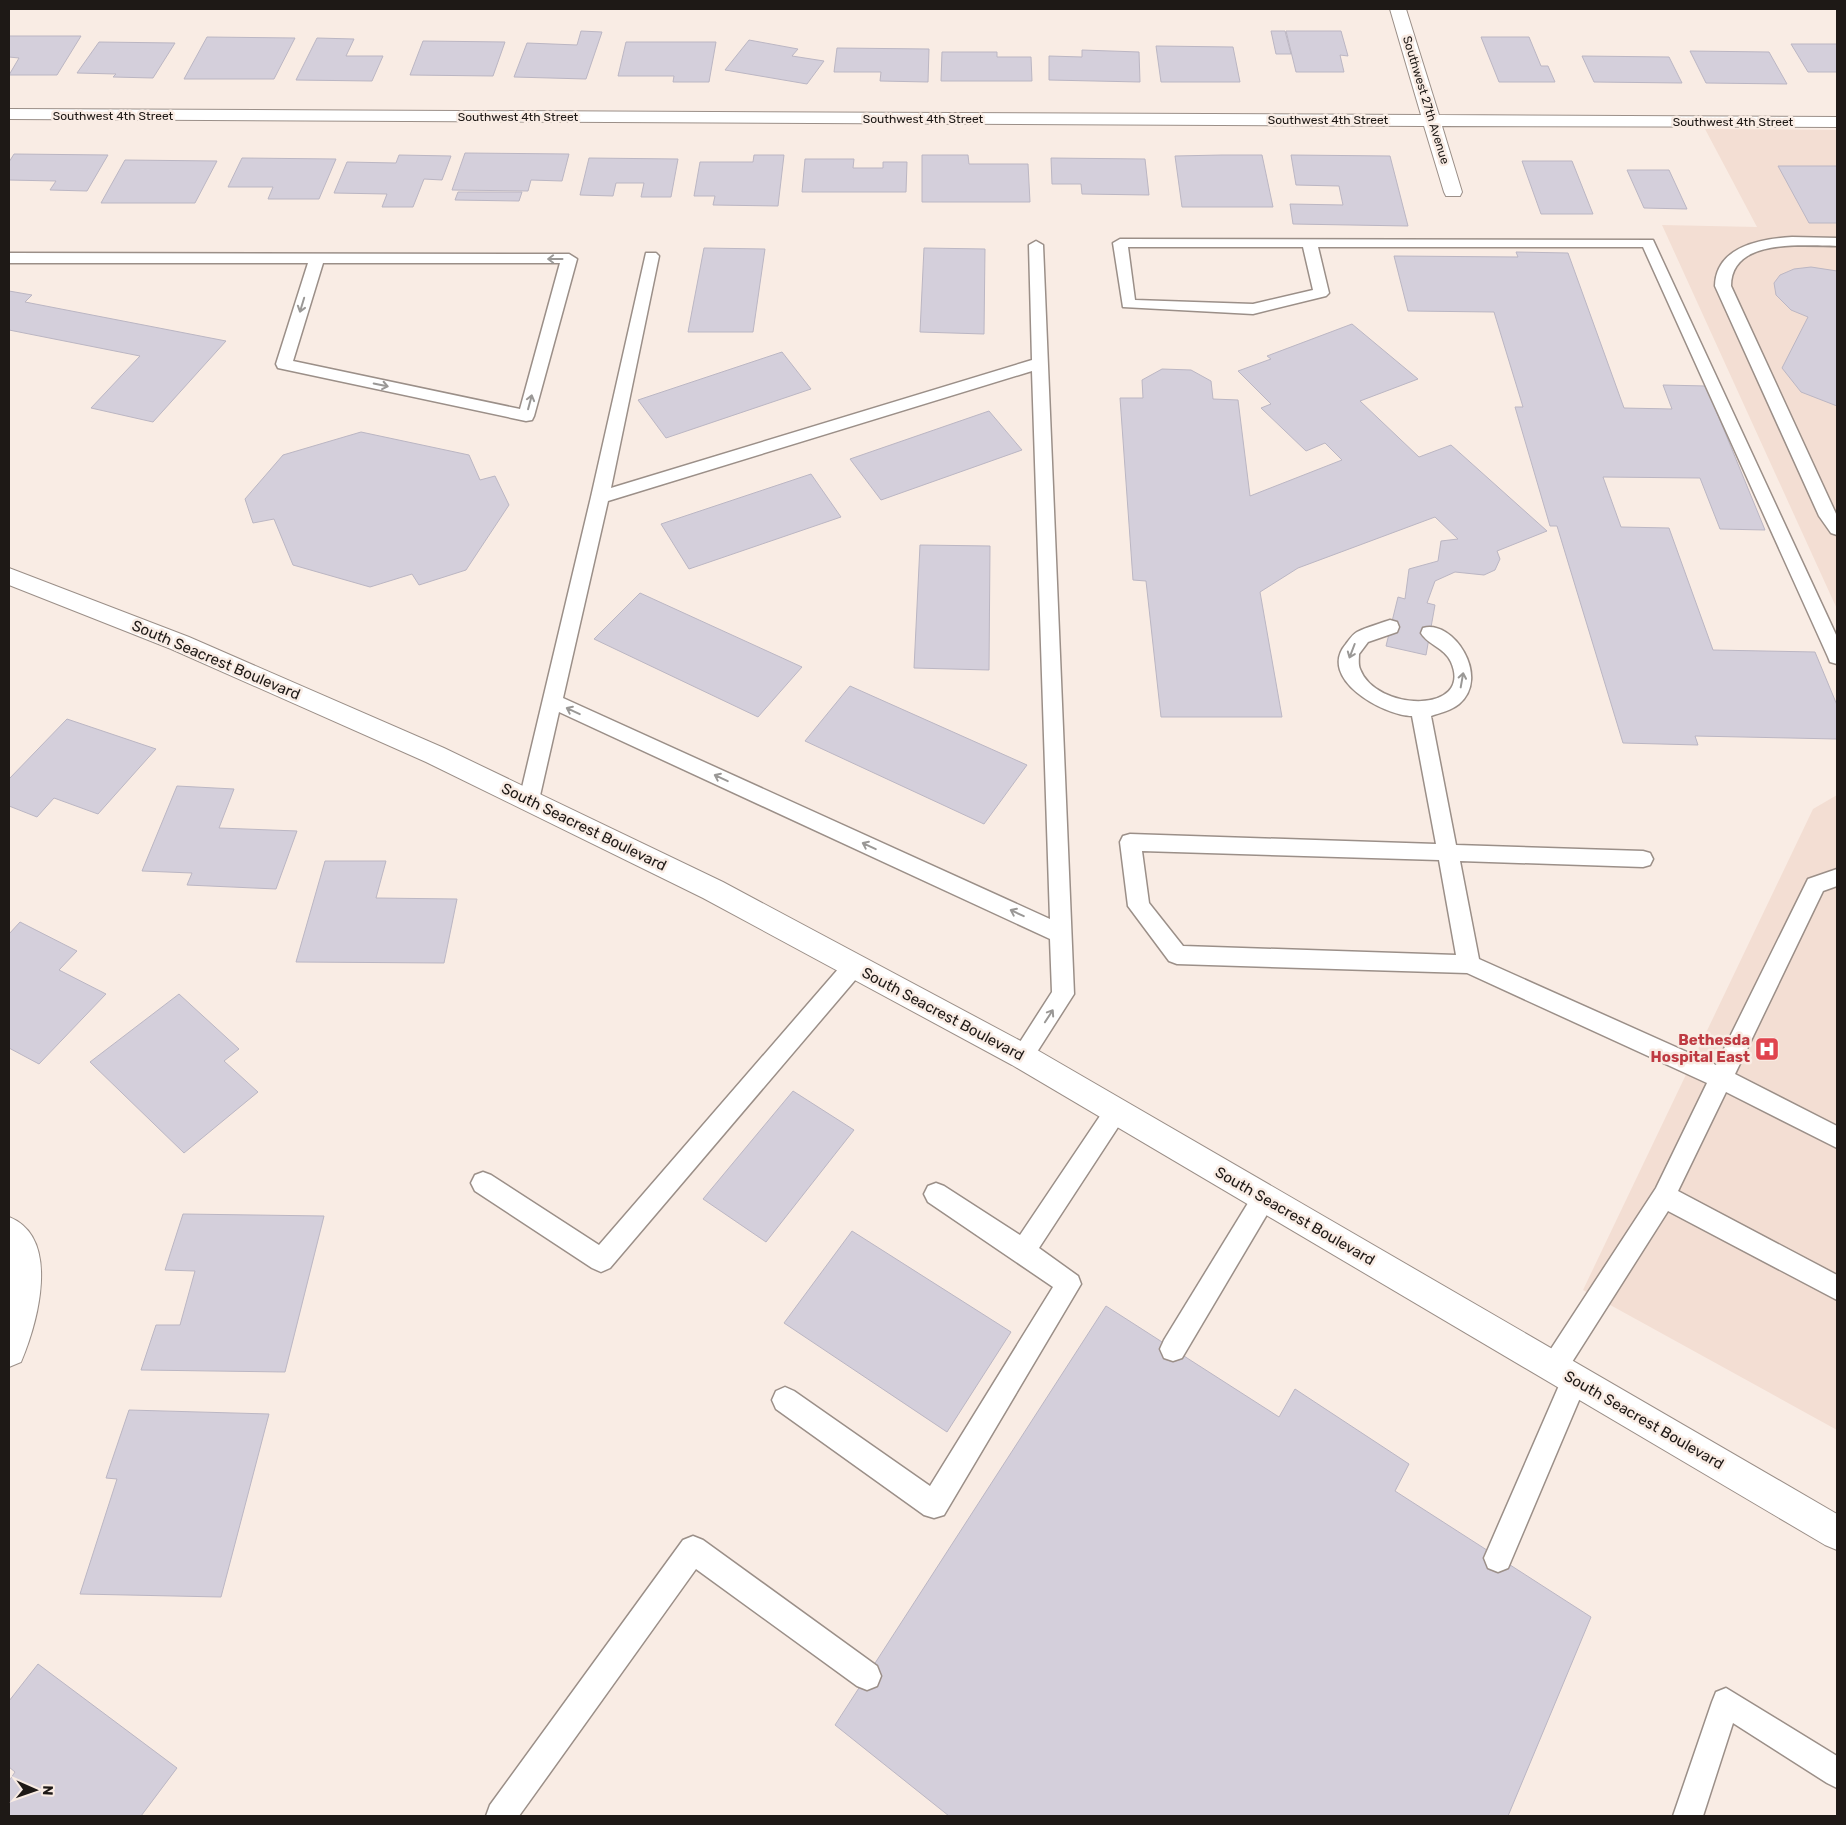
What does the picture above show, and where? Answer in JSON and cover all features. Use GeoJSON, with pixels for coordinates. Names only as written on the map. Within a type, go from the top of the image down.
{"type":"FeatureCollection","features":[{"type":"Feature","properties":{"kind":"street","name":"Southwest 27th Avenue"},"geometry":{"type":"LineString","coordinates":[[1398,9],[1453,192]]}},
{"type":"Feature","properties":{"kind":"street","name":"Southwest 4th Street"},"geometry":{"type":"LineString","coordinates":[[9,114],[1837,122]]}},
{"type":"Feature","properties":{"kind":"street","name":"South Seacrest Boulevard"},"geometry":{"type":"LineString","coordinates":[[9,576],[189,647],[435,755],[713,890],[1022,1056],[1837,1532]]}},
{"type":"Feature","properties":{"kind":"street"},"geometry":{"type":"LineString","coordinates":[[9,1232],[21,1249],[26,1285],[18,1326],[9,1350]]}},
{"type":"Feature","properties":{"kind":"lane"},"geometry":{"type":"LineString","coordinates":[[1837,242],[1774,242],[1752,248],[1735,258],[1730,264],[1725,271],[1723,286],[1828,516],[1837,529]]}},
{"type":"Feature","properties":{"kind":"lane"},"geometry":{"type":"LineString","coordinates":[[1309,243],[1320,293],[1253,308],[1128,304],[1120,243],[1309,243],[1648,243],[1837,657]]}},
{"type":"Feature","properties":{"kind":"lane"},"geometry":{"type":"LineString","coordinates":[[1022,1056],[1063,994],[1036,245]]}},
{"type":"Feature","properties":{"kind":"lane"},"geometry":{"type":"LineString","coordinates":[[529,800],[600,497],[651,256]]}},
{"type":"Feature","properties":{"kind":"lane"},"geometry":{"type":"LineString","coordinates":[[9,258],[317,258],[569,258],[526,416],[284,364],[317,258]]}},
{"type":"Feature","properties":{"kind":"lane"},"geometry":{"type":"LineString","coordinates":[[600,497],[1040,363]]}},
{"type":"Feature","properties":{"kind":"lane"},"geometry":{"type":"LineString","coordinates":[[1390,627],[1370,631],[1357,640],[1349,653],[1349,667],[1356,681],[1368,695],[1386,704],[1420,710],[1444,704],[1457,695],[1463,682],[1463,668],[1456,653],[1443,641],[1430,633]]}},
{"type":"Feature","properties":{"kind":"lane"},"geometry":{"type":"LineString","coordinates":[[552,701],[1061,934]]}},
{"type":"Feature","properties":{"kind":"lane"},"geometry":{"type":"LineString","coordinates":[[1420,710],[1469,964]]}},
{"type":"Feature","properties":{"kind":"lane"},"geometry":{"type":"LineString","coordinates":[[1643,859],[1130,842],[1140,906],[1177,955],[1469,964],[1721,1078],[1837,1138]]}},
{"type":"Feature","properties":{"kind":"lane"},"geometry":{"type":"LineString","coordinates":[[1498,1558],[1564,1373],[1664,1196],[1815,885],[1837,877]]}},
{"type":"Feature","properties":{"kind":"lane"},"geometry":{"type":"LineString","coordinates":[[483,1183],[602,1260],[854,966]]}},
{"type":"Feature","properties":{"kind":"lane"},"geometry":{"type":"LineString","coordinates":[[1023,1251],[1116,1111]]}},
{"type":"Feature","properties":{"kind":"lane"},"geometry":{"type":"LineString","coordinates":[[785,1400],[934,1505],[1070,1284],[936,1194]]}},
{"type":"Feature","properties":{"kind":"lane"},"geometry":{"type":"LineString","coordinates":[[1664,1196],[1837,1288]]}},
{"type":"Feature","properties":{"kind":"lane"},"geometry":{"type":"LineString","coordinates":[[1174,1349],[1264,1198]]}},
{"type":"Feature","properties":{"kind":"lane"},"geometry":{"type":"LineString","coordinates":[[501,1816],[693,1550],[867,1676]]}},
{"type":"Feature","properties":{"kind":"lane"},"geometry":{"type":"LineString","coordinates":[[1688,1816],[1726,1702],[1837,1773]]}},
{"type":"Feature","properties":{"kind":"shaded area"},"geometry":{"type":"Polygon","coordinates":[[[1705,129],[1837,130],[1837,609],[1662,225],[1757,227],[1705,129]]]}},
{"type":"Feature","properties":{"kind":"shaded area","name":"Bethesda Hospital East"},"geometry":{"type":"Polygon","coordinates":[[[1837,795],[1837,1430],[1583,1290],[1813,809],[1837,795]]]}},
{"type":"Feature","properties":{"kind":"building"},"geometry":{"type":"Polygon","coordinates":[[[581,31],[602,32],[586,79],[514,77],[527,43],[577,45],[581,31]]]}},
{"type":"Feature","properties":{"kind":"building"},"geometry":{"type":"Polygon","coordinates":[[[1271,31],[1285,31],[1291,54],[1276,54],[1271,31]]]}},
{"type":"Feature","properties":{"kind":"building"},"geometry":{"type":"Polygon","coordinates":[[[1286,31],[1341,31],[1348,56],[1340,55],[1344,72],[1296,72],[1286,31]]]}},
{"type":"Feature","properties":{"kind":"building"},"geometry":{"type":"Polygon","coordinates":[[[9,36],[81,36],[57,75],[9,75],[19,58],[9,57],[9,36]]]}},
{"type":"Feature","properties":{"kind":"building"},"geometry":{"type":"Polygon","coordinates":[[[207,37],[295,38],[274,79],[184,79],[207,37]]]}},
{"type":"Feature","properties":{"kind":"building"},"geometry":{"type":"Polygon","coordinates":[[[1481,37],[1529,37],[1541,66],[1548,66],[1555,82],[1499,82],[1481,37]]]}},
{"type":"Feature","properties":{"kind":"building"},"geometry":{"type":"Polygon","coordinates":[[[317,38],[354,39],[346,56],[383,56],[372,81],[296,80],[317,38]]]}},
{"type":"Feature","properties":{"kind":"building"},"geometry":{"type":"Polygon","coordinates":[[[749,40],[798,49],[792,56],[824,61],[807,84],[725,70],[749,40]]]}},
{"type":"Feature","properties":{"kind":"building"},"geometry":{"type":"Polygon","coordinates":[[[423,41],[505,42],[493,76],[410,75],[423,41]]]}},
{"type":"Feature","properties":{"kind":"building"},"geometry":{"type":"Polygon","coordinates":[[[99,42],[175,43],[153,78],[113,77],[116,74],[77,73],[99,42]]]}},
{"type":"Feature","properties":{"kind":"building"},"geometry":{"type":"Polygon","coordinates":[[[626,42],[716,42],[709,82],[673,82],[674,76],[618,76],[626,42]]]}},
{"type":"Feature","properties":{"kind":"building"},"geometry":{"type":"Polygon","coordinates":[[[1791,44],[1837,44],[1837,72],[1808,72],[1791,44]]]}},
{"type":"Feature","properties":{"kind":"building"},"geometry":{"type":"Polygon","coordinates":[[[1156,46],[1233,47],[1240,82],[1161,82],[1156,46]]]}},
{"type":"Feature","properties":{"kind":"building"},"geometry":{"type":"Polygon","coordinates":[[[837,48],[929,49],[928,82],[880,81],[881,72],[834,72],[837,48]]]}},
{"type":"Feature","properties":{"kind":"building"},"geometry":{"type":"Polygon","coordinates":[[[1082,50],[1139,52],[1140,82],[1049,80],[1049,56],[1082,57],[1082,50]]]}},
{"type":"Feature","properties":{"kind":"building"},"geometry":{"type":"Polygon","coordinates":[[[1690,51],[1769,52],[1787,84],[1706,83],[1690,51]]]}},
{"type":"Feature","properties":{"kind":"building"},"geometry":{"type":"Polygon","coordinates":[[[942,52],[997,52],[997,57],[1031,57],[1032,81],[941,81],[942,52]]]}},
{"type":"Feature","properties":{"kind":"building"},"geometry":{"type":"Polygon","coordinates":[[[1582,56],[1669,57],[1682,83],[1594,82],[1582,56]]]}},
{"type":"Feature","properties":{"kind":"building"},"geometry":{"type":"Polygon","coordinates":[[[465,153],[569,154],[562,181],[531,180],[528,191],[452,190],[465,153]]]}},
{"type":"Feature","properties":{"kind":"building"},"geometry":{"type":"Polygon","coordinates":[[[14,154],[108,155],[87,191],[50,190],[56,181],[9,180],[9,162],[14,154]]]}},
{"type":"Feature","properties":{"kind":"building"},"geometry":{"type":"Polygon","coordinates":[[[399,155],[451,156],[442,180],[424,179],[413,207],[382,207],[387,194],[334,193],[347,162],[396,163],[399,155]]]}},
{"type":"Feature","properties":{"kind":"building"},"geometry":{"type":"Polygon","coordinates":[[[754,155],[784,155],[778,206],[713,205],[715,196],[694,196],[700,162],[753,162],[754,155]]]}},
{"type":"Feature","properties":{"kind":"building"},"geometry":{"type":"Polygon","coordinates":[[[922,155],[968,155],[969,164],[1028,164],[1030,202],[922,202],[922,155]]]}},
{"type":"Feature","properties":{"kind":"building"},"geometry":{"type":"Polygon","coordinates":[[[1262,155],[1273,207],[1182,207],[1175,156],[1262,155]]]}},
{"type":"Feature","properties":{"kind":"building"},"geometry":{"type":"Polygon","coordinates":[[[1291,155],[1390,156],[1408,226],[1293,224],[1290,204],[1343,205],[1339,186],[1296,185],[1291,155]]]}},
{"type":"Feature","properties":{"kind":"building"},"geometry":{"type":"Polygon","coordinates":[[[242,158],[336,159],[319,199],[268,199],[273,187],[228,187],[242,158]]]}},
{"type":"Feature","properties":{"kind":"building"},"geometry":{"type":"Polygon","coordinates":[[[589,158],[678,159],[671,197],[641,197],[644,183],[616,183],[613,196],[580,195],[589,158]]]}},
{"type":"Feature","properties":{"kind":"building"},"geometry":{"type":"Polygon","coordinates":[[[1051,158],[1145,159],[1149,195],[1082,194],[1081,184],[1052,184],[1051,158]]]}},
{"type":"Feature","properties":{"kind":"building"},"geometry":{"type":"Polygon","coordinates":[[[805,159],[854,159],[853,168],[883,168],[883,162],[907,162],[906,192],[802,192],[805,159]]]}},
{"type":"Feature","properties":{"kind":"building"},"geometry":{"type":"Polygon","coordinates":[[[125,160],[217,161],[195,203],[101,203],[125,160]]]}},
{"type":"Feature","properties":{"kind":"building"},"geometry":{"type":"Polygon","coordinates":[[[1522,161],[1572,161],[1593,214],[1541,214],[1522,161]]]}},
{"type":"Feature","properties":{"kind":"building"},"geometry":{"type":"Polygon","coordinates":[[[1778,166],[1837,166],[1837,223],[1809,223],[1778,166]]]}},
{"type":"Feature","properties":{"kind":"building"},"geometry":{"type":"Polygon","coordinates":[[[1627,170],[1669,170],[1687,209],[1644,208],[1627,170]]]}},
{"type":"Feature","properties":{"kind":"building"},"geometry":{"type":"Polygon","coordinates":[[[458,192],[522,192],[519,201],[455,200],[458,192]]]}},
{"type":"Feature","properties":{"kind":"building"},"geometry":{"type":"Polygon","coordinates":[[[704,248],[765,249],[753,332],[688,332],[704,248]]]}},
{"type":"Feature","properties":{"kind":"building"},"geometry":{"type":"Polygon","coordinates":[[[924,248],[985,249],[984,334],[920,332],[924,248]]]}},
{"type":"Feature","properties":{"kind":"building"},"geometry":{"type":"Polygon","coordinates":[[[1516,252],[1568,253],[1624,408],[1672,409],[1663,385],[1706,386],[1765,530],[1720,529],[1700,478],[1603,477],[1621,527],[1669,528],[1713,650],[1815,652],[1837,705],[1837,739],[1695,736],[1698,745],[1623,743],[1557,526],[1550,526],[1515,407],[1523,407],[1494,312],[1408,311],[1394,256],[1518,257],[1516,252]]]}},
{"type":"Feature","properties":{"kind":"building"},"geometry":{"type":"Polygon","coordinates":[[[1811,267],[1837,271],[1837,406],[1801,392],[1782,368],[1808,317],[1791,310],[1776,295],[1774,283],[1780,275],[1794,269],[1811,267]]]}},
{"type":"Feature","properties":{"kind":"building"},"geometry":{"type":"Polygon","coordinates":[[[9,291],[32,295],[25,302],[226,341],[153,422],[91,408],[140,356],[9,330],[9,291]]]}},
{"type":"Feature","properties":{"kind":"building"},"geometry":{"type":"Polygon","coordinates":[[[1352,324],[1418,379],[1360,401],[1419,457],[1451,445],[1547,531],[1497,551],[1500,559],[1495,570],[1484,575],[1455,572],[1435,581],[1427,603],[1435,605],[1426,655],[1386,646],[1398,597],[1405,599],[1409,569],[1438,561],[1441,541],[1458,539],[1435,517],[1298,568],[1260,592],[1282,717],[1161,717],[1146,581],[1133,580],[1120,398],[1143,398],[1142,380],[1162,369],[1191,370],[1211,381],[1213,399],[1238,400],[1250,496],[1342,460],[1325,443],[1306,451],[1261,408],[1271,404],[1238,371],[1271,359],[1267,356],[1352,324]]]}},
{"type":"Feature","properties":{"kind":"building"},"geometry":{"type":"Polygon","coordinates":[[[782,352],[811,389],[666,438],[638,400],[782,352]]]}},
{"type":"Feature","properties":{"kind":"building"},"geometry":{"type":"Polygon","coordinates":[[[989,411],[1022,450],[881,500],[850,459],[989,411]]]}},
{"type":"Feature","properties":{"kind":"building"},"geometry":{"type":"Polygon","coordinates":[[[361,432],[469,455],[480,480],[495,476],[509,505],[466,570],[419,585],[412,574],[370,587],[293,565],[274,519],[253,523],[245,499],[283,455],[361,432]]]}},
{"type":"Feature","properties":{"kind":"building"},"geometry":{"type":"Polygon","coordinates":[[[811,474],[841,517],[689,569],[661,524],[811,474]]]}},
{"type":"Feature","properties":{"kind":"building"},"geometry":{"type":"Polygon","coordinates":[[[920,545],[990,546],[989,670],[914,668],[920,545]]]}},
{"type":"Feature","properties":{"kind":"building"},"geometry":{"type":"Polygon","coordinates":[[[640,593],[802,667],[758,717],[594,639],[640,593]]]}},
{"type":"Feature","properties":{"kind":"building"},"geometry":{"type":"Polygon","coordinates":[[[850,686],[1027,765],[984,824],[805,741],[850,686]]]}},
{"type":"Feature","properties":{"kind":"building"},"geometry":{"type":"Polygon","coordinates":[[[67,719],[156,749],[98,814],[54,798],[37,817],[9,806],[9,779],[67,719]]]}},
{"type":"Feature","properties":{"kind":"building"},"geometry":{"type":"Polygon","coordinates":[[[177,786],[234,789],[219,828],[297,831],[276,889],[187,885],[192,873],[142,871],[177,786]]]}},
{"type":"Feature","properties":{"kind":"building"},"geometry":{"type":"Polygon","coordinates":[[[325,861],[386,861],[376,898],[457,899],[444,963],[296,962],[325,861]]]}},
{"type":"Feature","properties":{"kind":"building"},"geometry":{"type":"Polygon","coordinates":[[[20,922],[77,951],[59,970],[106,994],[39,1064],[9,1048],[9,934],[20,922]]]}},
{"type":"Feature","properties":{"kind":"building"},"geometry":{"type":"Polygon","coordinates":[[[179,994],[239,1049],[224,1061],[258,1092],[184,1153],[90,1062],[179,994]]]}},
{"type":"Feature","properties":{"kind":"building"},"geometry":{"type":"Polygon","coordinates":[[[793,1091],[854,1130],[766,1242],[703,1199],[793,1091]]]}},
{"type":"Feature","properties":{"kind":"building"},"geometry":{"type":"Polygon","coordinates":[[[183,1214],[324,1216],[285,1372],[141,1370],[156,1325],[180,1325],[195,1271],[165,1270],[183,1214]]]}},
{"type":"Feature","properties":{"kind":"building"},"geometry":{"type":"Polygon","coordinates":[[[852,1231],[1011,1332],[947,1432],[784,1323],[852,1231]]]}},
{"type":"Feature","properties":{"kind":"building"},"geometry":{"type":"Polygon","coordinates":[[[1106,1306],[1279,1417],[1295,1389],[1409,1464],[1395,1491],[1591,1617],[1508,1816],[949,1816],[835,1725],[1106,1306]]]}},
{"type":"Feature","properties":{"kind":"building"},"geometry":{"type":"Polygon","coordinates":[[[129,1410],[269,1414],[221,1597],[80,1594],[117,1479],[106,1478],[129,1410]]]}},
{"type":"Feature","properties":{"kind":"building"},"geometry":{"type":"Polygon","coordinates":[[[38,1664],[177,1768],[141,1816],[9,1816],[9,1781],[15,1772],[9,1767],[9,1701],[38,1664]]]}},
{"type":"Feature","properties":{"kind":"place","name":"Bethesda Hospital East"},"geometry":{"type":"Point","coordinates":[1767,1049]}}]}
